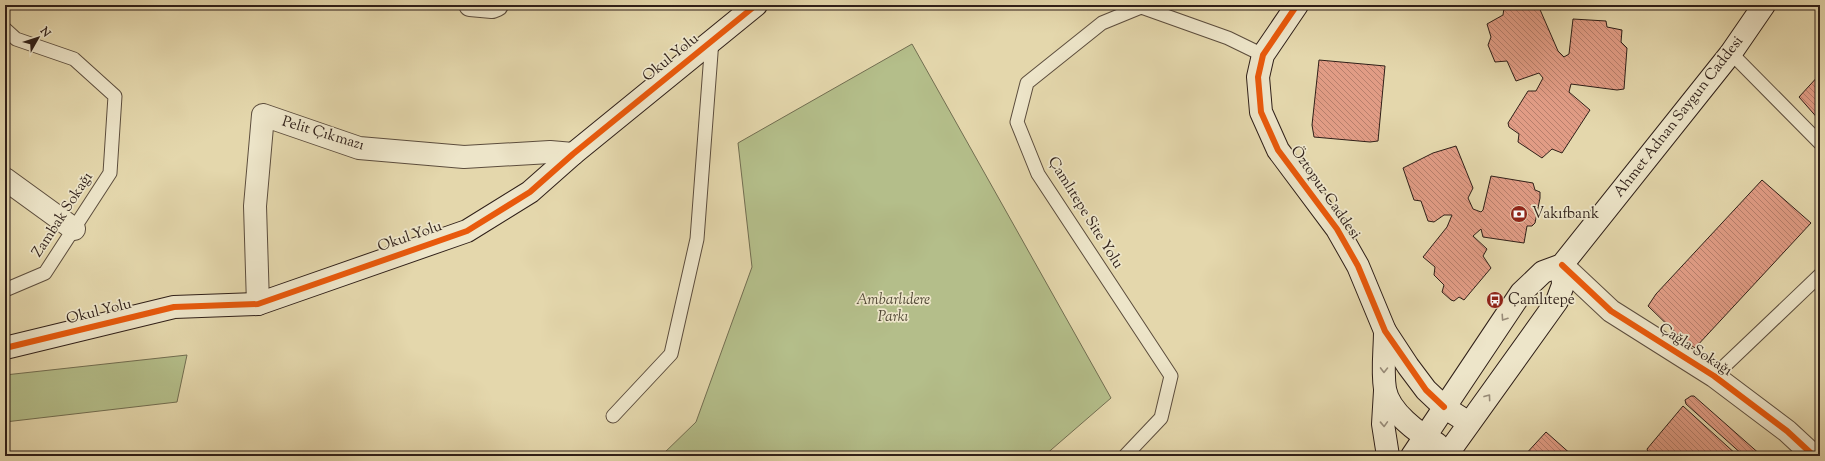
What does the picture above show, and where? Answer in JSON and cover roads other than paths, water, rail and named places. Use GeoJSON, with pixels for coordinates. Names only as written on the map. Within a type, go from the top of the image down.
{"type":"FeatureCollection","features":[{"type":"Feature","properties":{"kind":"street"},"geometry":{"type":"LineString","coordinates":[[470,5],[492,7],[497,5]]}},
{"type":"Feature","properties":{"kind":"street","name":"Okul Yolu"},"geometry":{"type":"LineString","coordinates":[[5,348],[174,306],[258,304],[468,231],[530,192],[573,154],[756,5]]}},
{"type":"Feature","properties":{"kind":"street","name":"Öztopuz Caddesi"},"geometry":{"type":"LineString","coordinates":[[1297,5],[1263,55],[1258,77],[1261,112],[1278,150],[1340,235],[1366,284],[1385,331],[1426,390],[1444,407],[1469,423]]}},
{"type":"Feature","properties":{"kind":"street","name":"Ahmet Adnan Saygun Caddesi"},"geometry":{"type":"LineString","coordinates":[[1562,265],[1731,53],[1764,5]]}},
{"type":"Feature","properties":{"kind":"street","name":"Pelit Çıkmazı"},"geometry":{"type":"LineString","coordinates":[[258,304],[255,206],[263,115],[359,148],[464,157],[550,152],[573,154]]}},
{"type":"Feature","properties":{"kind":"street"},"geometry":{"type":"LineString","coordinates":[[5,179],[74,229]]}},
{"type":"Feature","properties":{"kind":"street"},"geometry":{"type":"LineString","coordinates":[[1412,456],[1521,293],[1543,272],[1562,265],[1563,285],[1557,301],[1448,454]]}},
{"type":"Feature","properties":{"kind":"street","name":"Çağla Sokağı"},"geometry":{"type":"LineString","coordinates":[[1562,265],[1611,311],[1714,376],[1787,431],[1814,456]]}},
{"type":"Feature","properties":{"kind":"street","name":"Öztopuz Caddesi"},"geometry":{"type":"LineString","coordinates":[[1385,331],[1385,391],[1391,402],[1409,425],[1448,454]]}},
{"type":"Feature","properties":{"kind":"street"},"geometry":{"type":"LineString","coordinates":[[1385,391],[1383,424],[1388,456]]}},
{"type":"Feature","properties":{"kind":"lane","name":"Çamlıtepe Site Yolu"},"geometry":{"type":"LineString","coordinates":[[1124,456],[1161,418],[1171,376],[1038,174],[1017,122],[1027,83],[1102,23],[1141,7],[1228,38],[1263,55]]}},
{"type":"Feature","properties":{"kind":"lane","name":"Zambak Sokağı"},"geometry":{"type":"LineString","coordinates":[[5,29],[16,39],[74,59],[115,96],[110,173],[45,273],[5,290]]}},
{"type":"Feature","properties":{"kind":"lane"},"geometry":{"type":"LineString","coordinates":[[613,416],[671,354],[697,239],[712,40]]}},
{"type":"Feature","properties":{"kind":"lane"},"geometry":{"type":"LineString","coordinates":[[1731,53],[1820,143]]}},
{"type":"Feature","properties":{"kind":"lane"},"geometry":{"type":"LineString","coordinates":[[1714,376],[1820,275]]}},
{"type":"Feature","properties":{"kind":"place","name":"Vakıfbank"},"geometry":{"type":"Point","coordinates":[1519,214]}},
{"type":"Feature","properties":{"kind":"place","name":"Çamlıtepe"},"geometry":{"type":"Point","coordinates":[1495,300]}},
{"type":"Feature","properties":{"kind":"park label","name":"Ambarlıdere Parkı"},"geometry":{"type":"Point","coordinates":[893,308]}}]}
